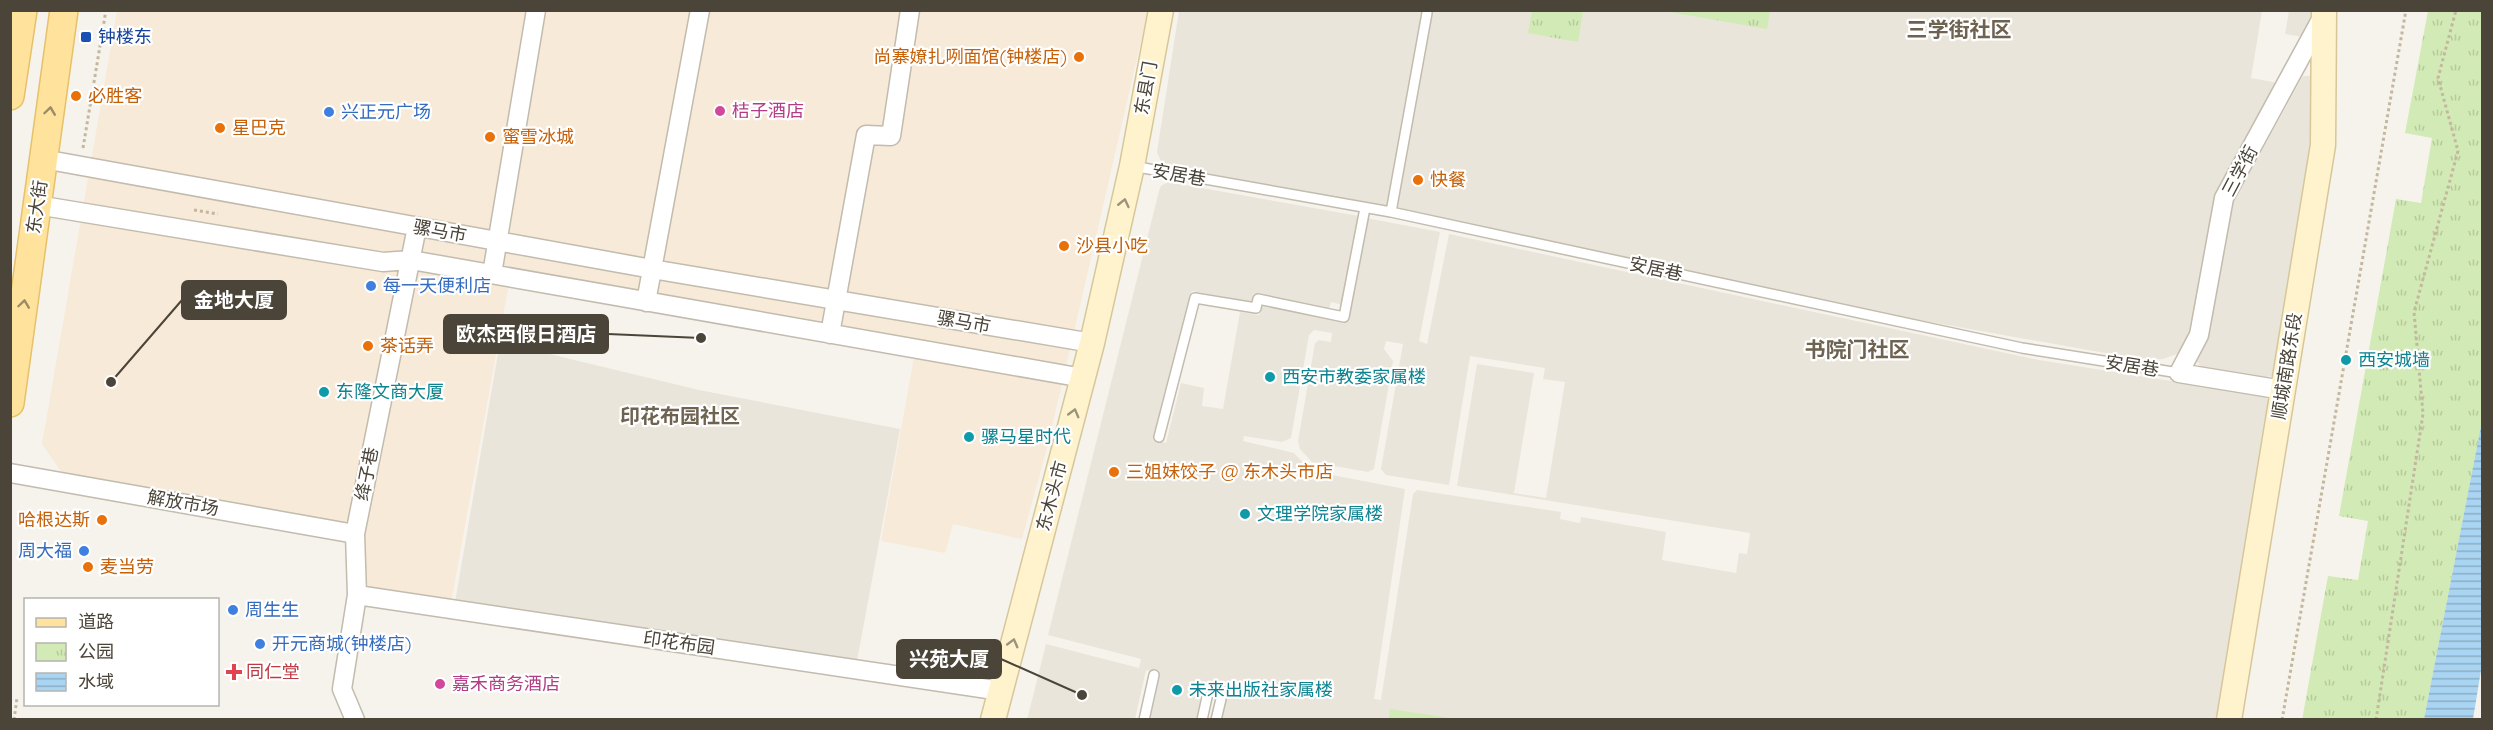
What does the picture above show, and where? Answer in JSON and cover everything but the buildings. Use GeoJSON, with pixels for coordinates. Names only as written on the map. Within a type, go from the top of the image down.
{"type":"FeatureCollection","features":[{"type":"Feature","properties":{"kind":"main road"},"geometry":{"type":"LineString","coordinates":[[10,96],[23,10]]}},
{"type":"Feature","properties":{"kind":"main road","name":"东大街"},"geometry":{"type":"LineString","coordinates":[[10,403],[64,10]]}},
{"type":"Feature","properties":{"kind":"street"},"geometry":{"type":"LineString","coordinates":[[492,274],[536,10]]}},
{"type":"Feature","properties":{"kind":"street"},"geometry":{"type":"LineString","coordinates":[[646,302],[700,10]]}},
{"type":"Feature","properties":{"kind":"street"},"geometry":{"type":"LineString","coordinates":[[830,334],[867,135],[891,136],[910,10]]}},
{"type":"Feature","properties":{"kind":"street","name":"东县门"},"geometry":{"type":"LineString","coordinates":[[1132,166],[1161,10]]}},
{"type":"Feature","properties":{"kind":"street","name":"三学街"},"geometry":{"type":"LineString","coordinates":[[2179,373],[2199,335],[2224,198],[2324,12]]}},
{"type":"Feature","properties":{"kind":"street","name":"顺城南路东段"},"geometry":{"type":"LineString","coordinates":[[2229,720],[2324,145],[2324,12]]}},
{"type":"Feature","properties":{"kind":"street","name":"骡马市"},"geometry":{"type":"LineString","coordinates":[[43,159],[652,269],[1092,343]]}},
{"type":"Feature","properties":{"kind":"street","name":"东木头市"},"geometry":{"type":"LineString","coordinates":[[993,720],[1092,343],[1132,166]]}},
{"type":"Feature","properties":{"kind":"street","name":"骡马市"},"geometry":{"type":"LineString","coordinates":[[37,205],[383,262],[411,260],[1083,378]]}},
{"type":"Feature","properties":{"kind":"street","name":"绛子巷"},"geometry":{"type":"LineString","coordinates":[[356,720],[342,689],[357,595],[355,534],[417,227]]}},
{"type":"Feature","properties":{"kind":"street"},"geometry":{"type":"LineString","coordinates":[[2179,373],[2283,390]]}},
{"type":"Feature","properties":{"kind":"street","name":"解放市场"},"geometry":{"type":"LineString","coordinates":[[10,472],[355,534]]}},
{"type":"Feature","properties":{"kind":"street","name":"印花布园"},"geometry":{"type":"LineString","coordinates":[[357,595],[1001,691]]}},
{"type":"Feature","properties":{"kind":"lane"},"geometry":{"type":"LineString","coordinates":[[1390,212],[1427,13]]}},
{"type":"Feature","properties":{"kind":"lane","name":"安居巷"},"geometry":{"type":"LineString","coordinates":[[1132,166],[1390,212],[2022,348],[2179,373]]}},
{"type":"Feature","properties":{"kind":"lane"},"geometry":{"type":"LineString","coordinates":[[1159,437],[1195,298],[1256,308],[1258,300],[1344,316],[1365,208]]}},
{"type":"Feature","properties":{"kind":"lane"},"geometry":{"type":"LineString","coordinates":[[1144,720],[1154,675]]}},
{"type":"Feature","properties":{"kind":"lane"},"geometry":{"type":"LineString","coordinates":[[1202,720],[1207,697]]}},
{"type":"Feature","properties":{"kind":"lane"},"geometry":{"type":"LineString","coordinates":[[1216,720],[1221,699]]}},
{"type":"Feature","properties":{"kind":"path"},"geometry":{"type":"LineString","coordinates":[[80,165],[106,10]]}},
{"type":"Feature","properties":{"kind":"path"},"geometry":{"type":"LineString","coordinates":[[2282,720],[2406,10]]}},
{"type":"Feature","properties":{"kind":"path"},"geometry":{"type":"LineString","coordinates":[[2376,720],[2423,414],[2414,312],[2458,150],[2438,78],[2456,10]]}},
{"type":"Feature","properties":{"kind":"path"},"geometry":{"type":"LineString","coordinates":[[215,234],[222,192]]}},
{"type":"Feature","properties":{"kind":"path"},"geometry":{"type":"LineString","coordinates":[[194,210],[218,214]]}},
{"type":"Feature","properties":{"kind":"path"},"geometry":{"type":"LineString","coordinates":[[14,720],[17,698]]}},
{"type":"Feature","properties":{"kind":"shaded area"},"geometry":{"type":"Polygon","coordinates":[[[117,11],[1148,11],[1048,444],[1022,539],[953,524],[945,553],[881,541],[914,357],[509,283],[451,603],[364,591],[362,528],[62,473],[42,444],[117,11]]]}},
{"type":"Feature","properties":{"kind":"shaded area","name":"三学街社区"},"geometry":{"type":"Polygon","coordinates":[[[1179,11],[2262,11],[2251,78],[2278,83],[2213,211],[2189,339],[2177,354],[2163,359],[2144,360],[1908,318],[1457,223],[1162,164],[1157,152],[1179,11]]]}},
{"type":"Feature","properties":{"kind":"shaded area"},"geometry":{"type":"Polygon","coordinates":[[[2289,11],[2314,11],[2303,37],[2285,34],[2289,11]]]}},
{"type":"Feature","properties":{"kind":"shaded area"},"geometry":{"type":"Polygon","coordinates":[[[2303,76],[2312,76],[2317,111],[2275,372],[2272,376],[2261,378],[2201,367],[2196,360],[2207,337],[2234,201],[2303,76]]]}},
{"type":"Feature","properties":{"kind":"shaded area"},"geometry":{"type":"Polygon","coordinates":[[[1168,182],[1359,216],[1343,305],[1331,302],[1329,309],[1253,294],[1252,302],[1192,291],[1154,439],[1166,443],[1181,383],[1204,388],[1202,406],[1223,409],[1240,312],[1259,315],[1261,303],[1347,320],[1366,218],[1440,232],[1419,341],[1427,344],[1449,234],[2039,360],[2265,396],[2270,403],[2219,719],[1222,720],[1226,697],[1202,693],[1196,719],[1150,720],[1160,674],[1146,670],[1135,719],[1027,720],[1046,644],[1139,668],[1141,659],[1048,635],[1161,186],[1168,182]],[[1314,330],[1309,335],[1291,438],[1282,442],[1244,436],[1243,441],[1294,453],[1311,471],[1405,489],[1374,699],[1381,700],[1413,494],[1417,490],[1561,512],[1560,519],[1580,523],[1581,517],[1666,532],[1662,560],[1736,573],[1739,553],[1747,554],[1750,533],[1457,486],[1477,364],[1534,373],[1514,493],[1546,498],[1565,382],[1543,379],[1545,368],[1470,356],[1449,485],[1386,475],[1381,469],[1403,344],[1386,341],[1384,349],[1393,361],[1374,469],[1368,472],[1312,462],[1300,449],[1298,441],[1315,343],[1319,340],[1331,342],[1332,333],[1314,330]]]}},
{"type":"Feature","properties":{"kind":"shaded area"},"geometry":{"type":"Polygon","coordinates":[[[500,342],[699,390],[900,429],[857,661],[455,602],[500,342]]]}},
{"type":"Feature","properties":{"kind":"green space"},"geometry":{"type":"Polygon","coordinates":[[[1532,11],[1583,11],[1578,42],[1528,33],[1532,11]]]}},
{"type":"Feature","properties":{"kind":"green space"},"geometry":{"type":"Polygon","coordinates":[[[1664,11],[1770,11],[1767,29],[1664,11]]]}},
{"type":"Feature","properties":{"kind":"green space"},"geometry":{"type":"Polygon","coordinates":[[[2428,11],[2482,11],[2482,422],[2424,719],[2302,720],[2328,576],[2358,580],[2368,521],[2339,516],[2396,199],[2421,203],[2432,138],[2405,133],[2428,11]]]}},
{"type":"Feature","properties":{"kind":"green space"},"geometry":{"type":"Polygon","coordinates":[[[1390,709],[1457,719],[1389,719],[1390,709]]]}},
{"type":"Feature","properties":{"kind":"water"},"geometry":{"type":"Polygon","coordinates":[[[2482,421],[2482,664],[2473,719],[2424,719],[2482,421]]]}},
{"type":"Feature","properties":{"kind":"place","name":"钟楼东"},"geometry":{"type":"Point","coordinates":[86,37]}},
{"type":"Feature","properties":{"kind":"place","name":"尚寨嫽扎咧面馆(钟楼店)"},"geometry":{"type":"Point","coordinates":[1079,57]}},
{"type":"Feature","properties":{"kind":"place","name":"必胜客"},"geometry":{"type":"Point","coordinates":[76,96]}},
{"type":"Feature","properties":{"kind":"place","name":"桔子酒店"},"geometry":{"type":"Point","coordinates":[720,111]}},
{"type":"Feature","properties":{"kind":"place","name":"兴正元广场"},"geometry":{"type":"Point","coordinates":[329,112]}},
{"type":"Feature","properties":{"kind":"place","name":"星巴克"},"geometry":{"type":"Point","coordinates":[220,128]}},
{"type":"Feature","properties":{"kind":"place","name":"蜜雪冰城"},"geometry":{"type":"Point","coordinates":[490,137]}},
{"type":"Feature","properties":{"kind":"place","name":"快餐"},"geometry":{"type":"Point","coordinates":[1418,180]}},
{"type":"Feature","properties":{"kind":"place","name":"沙县小吃"},"geometry":{"type":"Point","coordinates":[1064,246]}},
{"type":"Feature","properties":{"kind":"place","name":"每一天便利店"},"geometry":{"type":"Point","coordinates":[371,286]}},
{"type":"Feature","properties":{"kind":"place","name":"欧杰西假日酒店"},"geometry":{"type":"Point","coordinates":[701,338]}},
{"type":"Feature","properties":{"kind":"place","name":"茶话弄"},"geometry":{"type":"Point","coordinates":[368,346]}},
{"type":"Feature","properties":{"kind":"place","name":"西安城墙"},"geometry":{"type":"Point","coordinates":[2346,360]}},
{"type":"Feature","properties":{"kind":"place","name":"西安市教委家属楼"},"geometry":{"type":"Point","coordinates":[1270,377]}},
{"type":"Feature","properties":{"kind":"place","name":"金地大厦"},"geometry":{"type":"Point","coordinates":[111,382]}},
{"type":"Feature","properties":{"kind":"place","name":"东隆文商大厦"},"geometry":{"type":"Point","coordinates":[324,392]}},
{"type":"Feature","properties":{"kind":"place","name":"骡马星时代"},"geometry":{"type":"Point","coordinates":[969,437]}},
{"type":"Feature","properties":{"kind":"place","name":"三姐妹饺子 @ 东木头市店"},"geometry":{"type":"Point","coordinates":[1114,472]}},
{"type":"Feature","properties":{"kind":"place","name":"文理学院家属楼"},"geometry":{"type":"Point","coordinates":[1245,514]}},
{"type":"Feature","properties":{"kind":"place","name":"哈根达斯"},"geometry":{"type":"Point","coordinates":[102,520]}},
{"type":"Feature","properties":{"kind":"place","name":"周大福"},"geometry":{"type":"Point","coordinates":[84,551]}},
{"type":"Feature","properties":{"kind":"place","name":"麦当劳"},"geometry":{"type":"Point","coordinates":[88,567]}},
{"type":"Feature","properties":{"kind":"place","name":"周生生"},"geometry":{"type":"Point","coordinates":[233,610]}},
{"type":"Feature","properties":{"kind":"place","name":"开元商城(钟楼店)"},"geometry":{"type":"Point","coordinates":[260,644]}},
{"type":"Feature","properties":{"kind":"place","name":"同仁堂"},"geometry":{"type":"Point","coordinates":[234,672]}},
{"type":"Feature","properties":{"kind":"place","name":"嘉禾商务酒店"},"geometry":{"type":"Point","coordinates":[440,684]}},
{"type":"Feature","properties":{"kind":"place","name":"未来出版社家属楼"},"geometry":{"type":"Point","coordinates":[1177,690]}},
{"type":"Feature","properties":{"kind":"place","name":"兴苑大厦"},"geometry":{"type":"Point","coordinates":[1082,695]}},
{"type":"Feature","properties":{"kind":"district","name":"三学街社区"},"geometry":{"type":"Point","coordinates":[1959,30]}},
{"type":"Feature","properties":{"kind":"district","name":"书院门社区"},"geometry":{"type":"Point","coordinates":[1857,350]}},
{"type":"Feature","properties":{"kind":"district","name":"印花布园社区"},"geometry":{"type":"Point","coordinates":[680,416]}}]}
